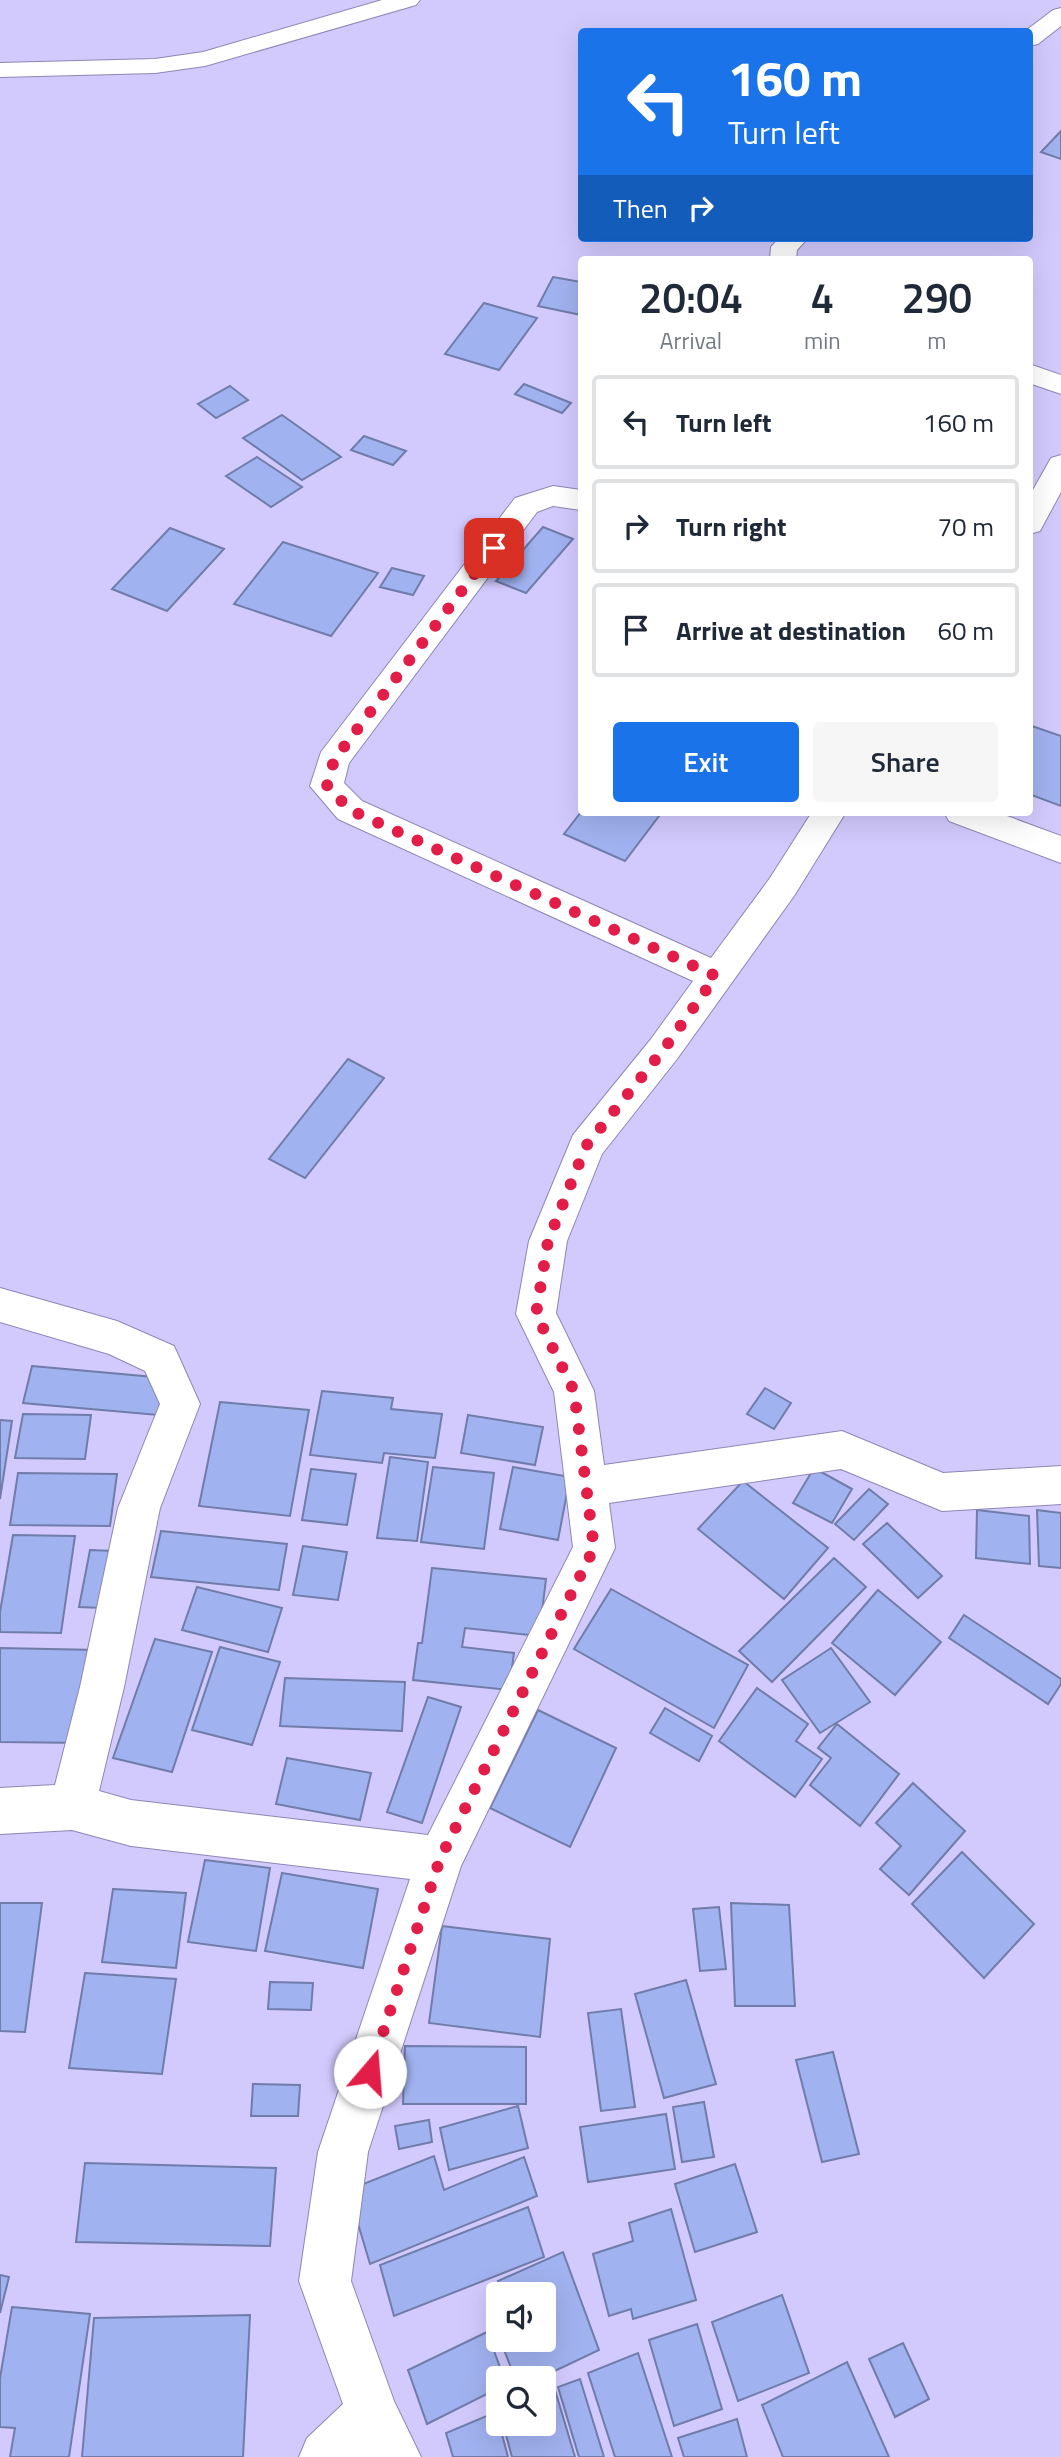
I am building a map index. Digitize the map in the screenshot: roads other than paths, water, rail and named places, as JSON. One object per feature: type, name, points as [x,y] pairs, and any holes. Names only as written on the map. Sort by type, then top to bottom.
[{"type":"street","points":[[0,70],[155,66],[205,59],[408,0]]},
{"type":"street","points":[[1033,36],[1061,15]]},
{"type":"street","points":[[1033,374],[1061,385]]},
{"type":"street","points":[[1033,517],[1061,465]]},
{"type":"street","points":[[578,499],[563,494],[541,497],[526,505],[334,760],[327,786],[350,810],[716,976]]},
{"type":"street","points":[[326,2457],[383,2435],[325,2281],[343,2152],[440,1859],[594,1548],[574,1391],[536,1314],[548,1241],[586,1146],[664,1049],[782,887],[826,816]]},
{"type":"street","points":[[972,816],[1061,850]]},
{"type":"street","points":[[0,1305],[117,1339],[160,1359],[180,1404],[139,1508],[102,1687],[72,1807]]},
{"type":"street","points":[[586,1488],[842,1450],[942,1492],[1061,1485]]},
{"type":"street","points":[[0,1811],[72,1807],[131,1823],[440,1859]]}]
